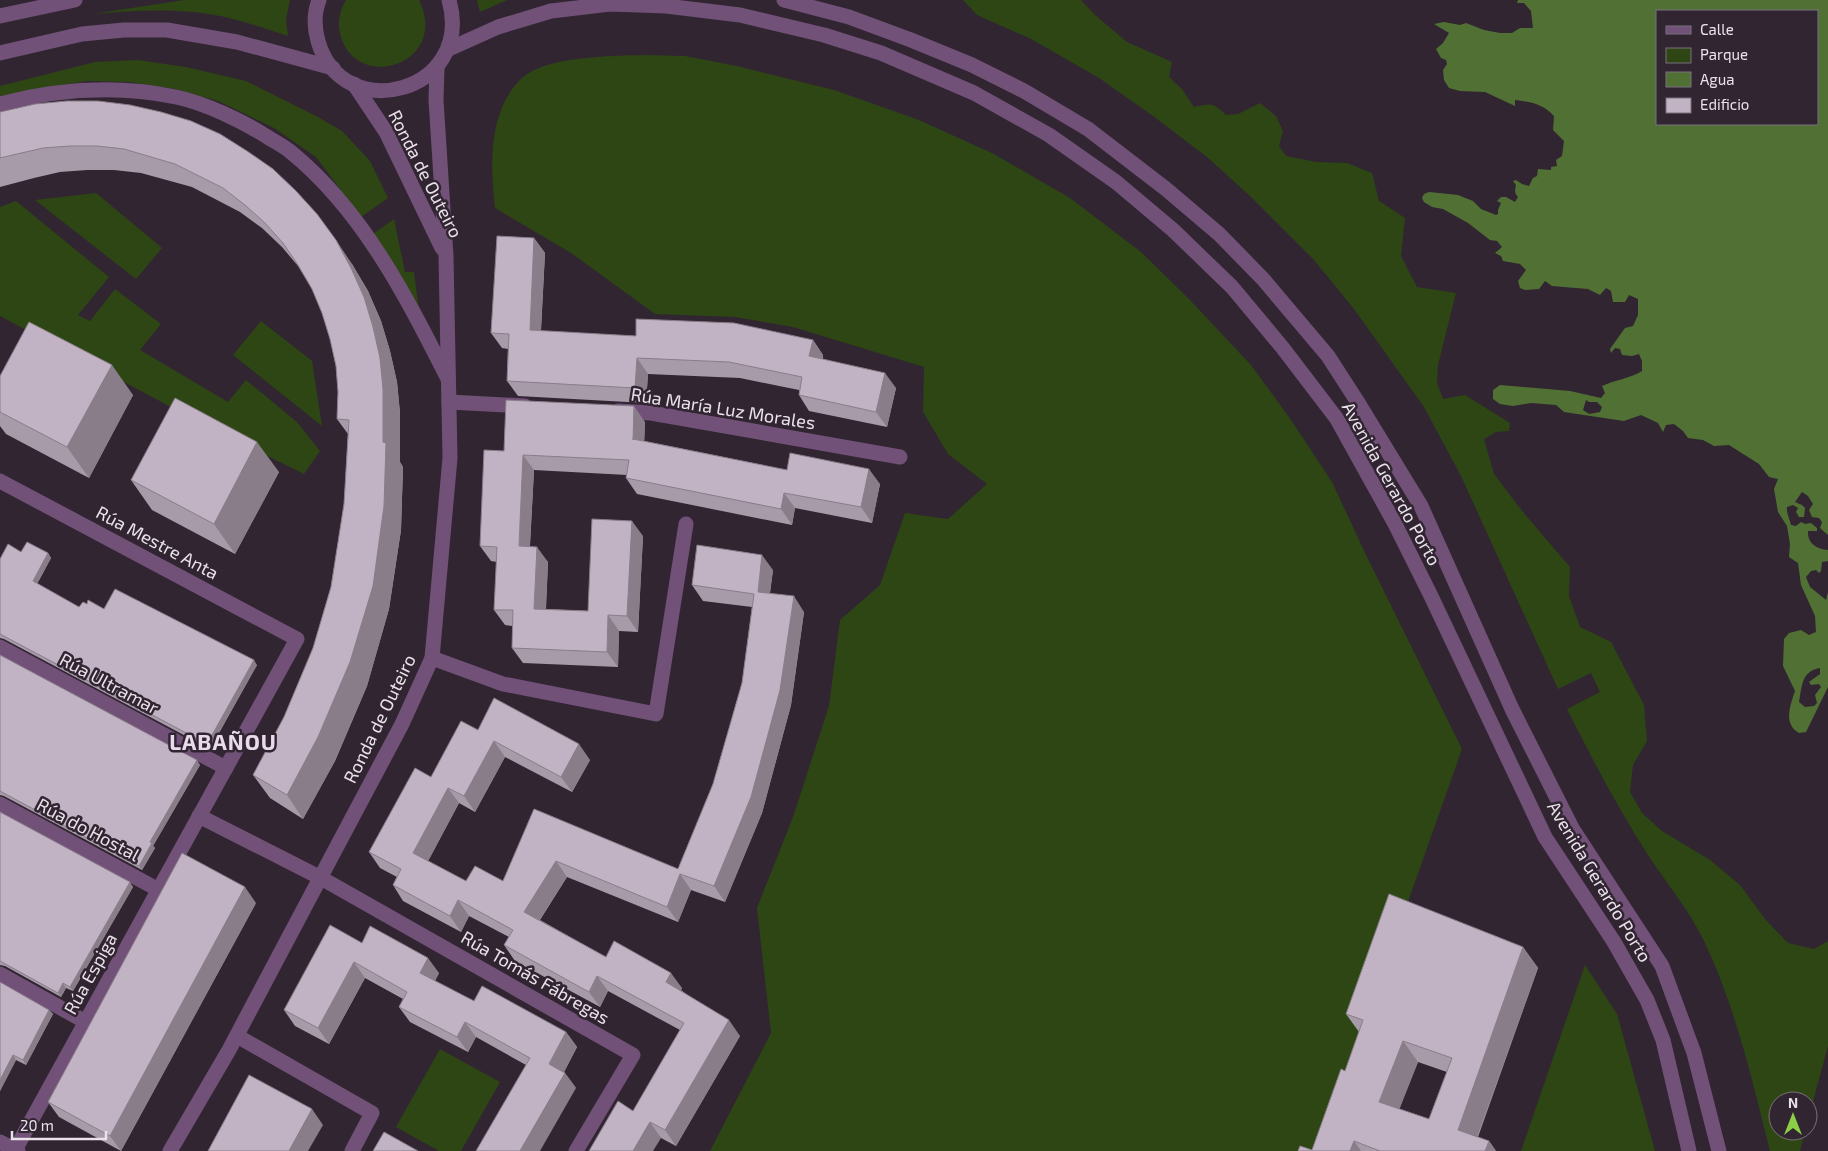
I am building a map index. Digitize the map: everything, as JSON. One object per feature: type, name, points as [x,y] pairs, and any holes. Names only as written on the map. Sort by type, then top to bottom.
[{"type":"street","points":[[0,16],[75,0]]},
{"type":"street","points":[[319,0],[316,8],[315,30],[321,51],[332,68],[342,78],[376,91],[398,90],[420,82],[437,67],[449,48],[453,31],[453,12],[449,0]]},
{"type":"street","name":"Avenida Gerardo Porto","points":[[784,0],[849,17],[972,65],[1024,91],[1088,129],[1166,189],[1219,234],[1263,279],[1328,356],[1421,506],[1512,708],[1572,828],[1662,966],[1694,1053],[1719,1151]]},
{"type":"street","name":"Avenida Gerardo Porto","points":[[449,48],[498,27],[551,11],[610,4],[666,6],[740,15],[824,35],[882,53],[974,93],[1049,135],[1101,172],[1173,230],[1232,287],[1282,347],[1337,419],[1394,522],[1431,596],[1545,837],[1614,942],[1647,1000],[1663,1040],[1689,1151]]},
{"type":"street","points":[[0,53],[82,34],[124,30],[168,30],[237,42],[332,68]]},
{"type":"street","name":"Ronda de Outeiro","points":[[170,1151],[236,1036],[321,878],[402,724],[432,658],[450,458],[446,256],[436,100],[437,67]]},
{"type":"street","name":"Ronda de Outeiro","points":[[354,84],[386,132],[446,256]]},
{"type":"street","points":[[0,104],[23,97],[82,90],[130,91],[177,97],[246,123],[291,152],[328,187],[361,228],[393,275],[449,382]]},
{"type":"street","points":[[449,402],[541,407]]},
{"type":"street","name":"Rúa María Luz Morales","points":[[601,410],[651,413],[900,457]]},
{"type":"street","name":"Rúa Mestre Anta","points":[[0,481],[297,639]]},
{"type":"street","points":[[432,658],[503,684],[656,714],[686,524]]},
{"type":"street","name":"Rúa Espiga","points":[[16,1150],[297,639]]},
{"type":"street","name":"Rúa Ultramar","points":[[0,646],[226,768]]},
{"type":"street","name":"Rúa do Hostal","points":[[0,804],[159,890]]},
{"type":"street","points":[[199,816],[321,878]]},
{"type":"street","name":"Rúa Tomás Fábregas","points":[[321,878],[633,1055],[576,1151]]},
{"type":"street","points":[[0,974],[86,1022]]},
{"type":"street","points":[[236,1036],[372,1113],[352,1151]]},
{"type":"street","points":[[0,1142],[16,1150]]},
{"type":"green space","points":[[184,0],[290,0],[286,19],[288,36],[216,15],[181,11],[163,10],[92,14]]},
{"type":"green space","points":[[346,0],[419,0],[425,22],[422,41],[412,55],[398,64],[381,67],[365,64],[351,54],[341,37],[339,18]]},
{"type":"green space","points":[[477,0],[507,0],[480,12]]},
{"type":"green space","points":[[963,0],[1081,0],[1095,15],[1127,42],[1172,62],[1169,77],[1182,89],[1194,107],[1212,105],[1226,115],[1238,114],[1260,103],[1276,116],[1283,131],[1279,146],[1286,156],[1316,162],[1347,163],[1372,173],[1379,201],[1405,218],[1401,256],[1417,287],[1456,293],[1438,365],[1437,383],[1443,399],[1465,395],[1510,423],[1509,431],[1496,432],[1484,439],[1494,474],[1523,512],[1570,567],[1569,596],[1580,627],[1611,642],[1644,705],[1647,741],[1633,765],[1630,792],[1642,813],[1662,831],[1710,860],[1740,885],[1765,919],[1788,943],[1814,949],[1828,941],[1828,1046],[1816,1091],[1768,1091],[1768,1141],[1802,1141],[1800,1151],[1770,1151],[1750,1071],[1734,1018],[1704,941],[1678,897],[1648,855],[1626,819],[1567,709],[1600,692],[1591,673],[1558,689],[1461,476],[1424,407],[1354,309],[1314,260],[1250,196],[1207,157],[1099,78],[1031,39],[977,15]]},
{"type":"green space","points":[[644,55],[685,56],[737,66],[834,90],[919,120],[994,154],[1070,198],[1141,252],[1189,299],[1251,365],[1289,417],[1332,482],[1462,749],[1320,1151],[710,1151],[771,1033],[757,908],[793,817],[829,706],[840,620],[880,585],[905,513],[948,519],[987,484],[948,454],[923,412],[924,367],[793,327],[735,317],[655,314],[571,253],[495,208],[492,156],[497,122],[511,91],[522,78],[547,65],[563,61]]},
{"type":"green space","points":[[138,60],[186,67],[246,81],[318,117],[342,131],[370,161],[388,198],[361,217],[316,157],[274,128],[218,101],[175,89],[129,82],[87,81],[0,96],[0,86],[95,62]]},
{"type":"green space","points":[[96,193],[162,248],[136,279],[35,200]]},
{"type":"green space","points":[[16,201],[109,277],[78,315],[90,321],[115,289],[161,324],[140,350],[228,402],[246,380],[297,422],[320,451],[304,474],[201,423],[0,316],[0,207]]},
{"type":"green space","points":[[394,219],[405,272],[414,272],[419,310],[373,234]]},
{"type":"green space","points":[[261,321],[312,361],[322,426],[233,355]]},
{"type":"green space","points":[[1585,965],[1617,1014],[1655,1151],[1521,1151]]},
{"type":"green space","points":[[440,1049],[500,1082],[461,1151],[439,1151],[396,1127]]},
{"type":"water","points":[[1518,0],[1828,0],[1828,535],[1820,528],[1822,522],[1819,518],[1812,517],[1809,510],[1813,504],[1808,496],[1802,492],[1795,502],[1805,508],[1804,517],[1799,517],[1796,512],[1798,508],[1793,505],[1787,507],[1791,525],[1796,526],[1801,522],[1805,524],[1811,523],[1817,528],[1817,531],[1808,531],[1809,539],[1816,547],[1828,550],[1828,561],[1822,562],[1821,571],[1819,573],[1816,570],[1811,571],[1806,577],[1810,587],[1826,600],[1828,592],[1828,687],[1806,732],[1799,733],[1794,729],[1789,720],[1795,691],[1783,666],[1784,639],[1789,633],[1801,630],[1809,635],[1816,632],[1815,616],[1801,585],[1798,563],[1789,557],[1790,544],[1787,526],[1778,512],[1774,489],[1778,479],[1769,477],[1759,464],[1729,445],[1714,446],[1703,440],[1688,438],[1674,424],[1666,425],[1663,432],[1658,423],[1641,415],[1624,421],[1564,412],[1556,405],[1531,403],[1513,406],[1500,404],[1493,399],[1493,390],[1500,385],[1570,391],[1601,398],[1605,393],[1602,386],[1642,371],[1642,361],[1639,354],[1632,356],[1622,355],[1620,349],[1615,348],[1611,353],[1610,349],[1625,328],[1633,326],[1638,315],[1638,299],[1629,295],[1625,302],[1613,302],[1611,291],[1606,288],[1600,295],[1588,289],[1552,286],[1545,281],[1539,289],[1525,290],[1520,288],[1518,281],[1526,270],[1520,264],[1503,261],[1501,256],[1495,253],[1502,247],[1497,241],[1490,240],[1468,223],[1443,209],[1432,207],[1424,202],[1422,198],[1424,194],[1429,192],[1458,195],[1473,201],[1481,209],[1496,215],[1501,203],[1497,201],[1501,197],[1506,197],[1515,202],[1518,197],[1515,193],[1516,185],[1513,181],[1516,180],[1529,186],[1533,178],[1537,176],[1538,169],[1551,170],[1551,167],[1557,166],[1556,160],[1562,156],[1564,141],[1553,130],[1554,116],[1545,108],[1531,103],[1515,100],[1515,106],[1485,92],[1460,91],[1449,88],[1444,80],[1443,70],[1447,64],[1446,60],[1441,58],[1436,49],[1443,43],[1449,33],[1434,24],[1444,22],[1460,25],[1466,23],[1484,30],[1500,33],[1512,33],[1520,28],[1533,28],[1531,11],[1524,3],[1517,3]],"holes":[[[1586,400],[1597,402],[1602,407],[1600,412],[1589,414],[1583,410]],[[1820,668],[1820,674],[1809,682],[1811,685],[1819,684],[1821,687],[1815,695],[1817,703],[1814,706],[1805,707],[1799,702],[1803,680],[1809,672]]]},
{"type":"building","points":[[98,101],[130,105],[161,112],[191,121],[220,134],[247,151],[273,169],[317,214],[336,240],[364,297],[380,358],[383,389],[383,442],[386,443],[384,506],[373,586],[350,662],[318,737],[287,795],[253,775],[284,717],[313,648],[331,587],[344,504],[349,420],[337,419],[338,392],[336,366],[322,313],[312,289],[298,265],[283,243],[265,223],[223,188],[175,164],[124,149],[97,146],[43,148],[0,158],[0,112],[35,104]]},
{"type":"building","points":[[497,236],[534,238],[530,330],[636,336],[636,319],[734,323],[813,340],[809,356],[885,373],[876,412],[799,395],[802,377],[729,362],[637,358],[635,388],[507,381],[509,334],[491,333]]},
{"type":"building","points":[[29,322],[112,365],[67,447],[0,412],[0,376]]},
{"type":"building","points":[[175,398],[257,442],[214,524],[131,480]]},
{"type":"building","points":[[506,400],[634,406],[633,439],[787,470],[790,453],[869,469],[861,507],[784,493],[781,509],[626,478],[629,460],[523,455],[519,546],[537,547],[534,609],[588,611],[592,519],[632,521],[627,616],[608,615],[607,652],[512,648],[513,610],[494,610],[497,547],[480,546],[484,450],[504,451]]},
{"type":"building","points":[[27,542],[48,553],[33,581],[79,607],[83,602],[87,604],[88,600],[104,609],[115,589],[254,660],[207,744],[0,634],[0,559],[8,544],[21,552]]},
{"type":"building","points":[[697,545],[762,555],[758,592],[794,596],[780,690],[751,797],[714,886],[680,874],[667,907],[556,861],[524,912],[606,957],[614,941],[671,973],[666,982],[729,1020],[665,1130],[650,1122],[633,1151],[589,1151],[618,1101],[633,1111],[684,1023],[597,976],[589,992],[504,945],[513,930],[458,900],[450,916],[393,885],[401,869],[369,852],[415,768],[431,777],[461,721],[478,730],[494,698],[579,744],[561,777],[494,741],[464,796],[448,788],[413,853],[466,881],[475,866],[503,881],[534,809],[678,869],[713,784],[742,683],[754,594],[692,585]]},
{"type":"building","points":[[0,655],[197,760],[150,842],[152,843],[139,866],[0,791]]},
{"type":"building","points":[[0,812],[130,882],[70,987],[63,983],[58,993],[0,961]]},
{"type":"building","points":[[182,853],[245,887],[110,1136],[48,1102]]},
{"type":"building","points":[[1389,894],[1523,947],[1458,1130],[1489,1141],[1485,1151],[1380,1151],[1354,1141],[1350,1151],[1298,1151],[1300,1146],[1312,1150],[1341,1069],[1345,1071],[1363,1020],[1346,1014]],"holes":[[[1403,1041],[1452,1058],[1429,1119],[1379,1102]]]},
{"type":"building","points":[[330,925],[362,943],[370,926],[428,958],[420,973],[474,1001],[482,986],[566,1032],[549,1064],[565,1073],[520,1151],[476,1151],[530,1058],[465,1022],[457,1037],[399,1007],[407,992],[354,962],[318,1028],[284,1010]]},
{"type":"building","points":[[0,982],[49,1010],[23,1060],[13,1055],[0,1080]]},
{"type":"building","points":[[249,1075],[312,1109],[289,1151],[208,1151]]},
{"type":"building","points":[[384,1132],[418,1151],[373,1151]]},
{"type":"district","name":"LABAÑOU","points":[[223,742]]}]
